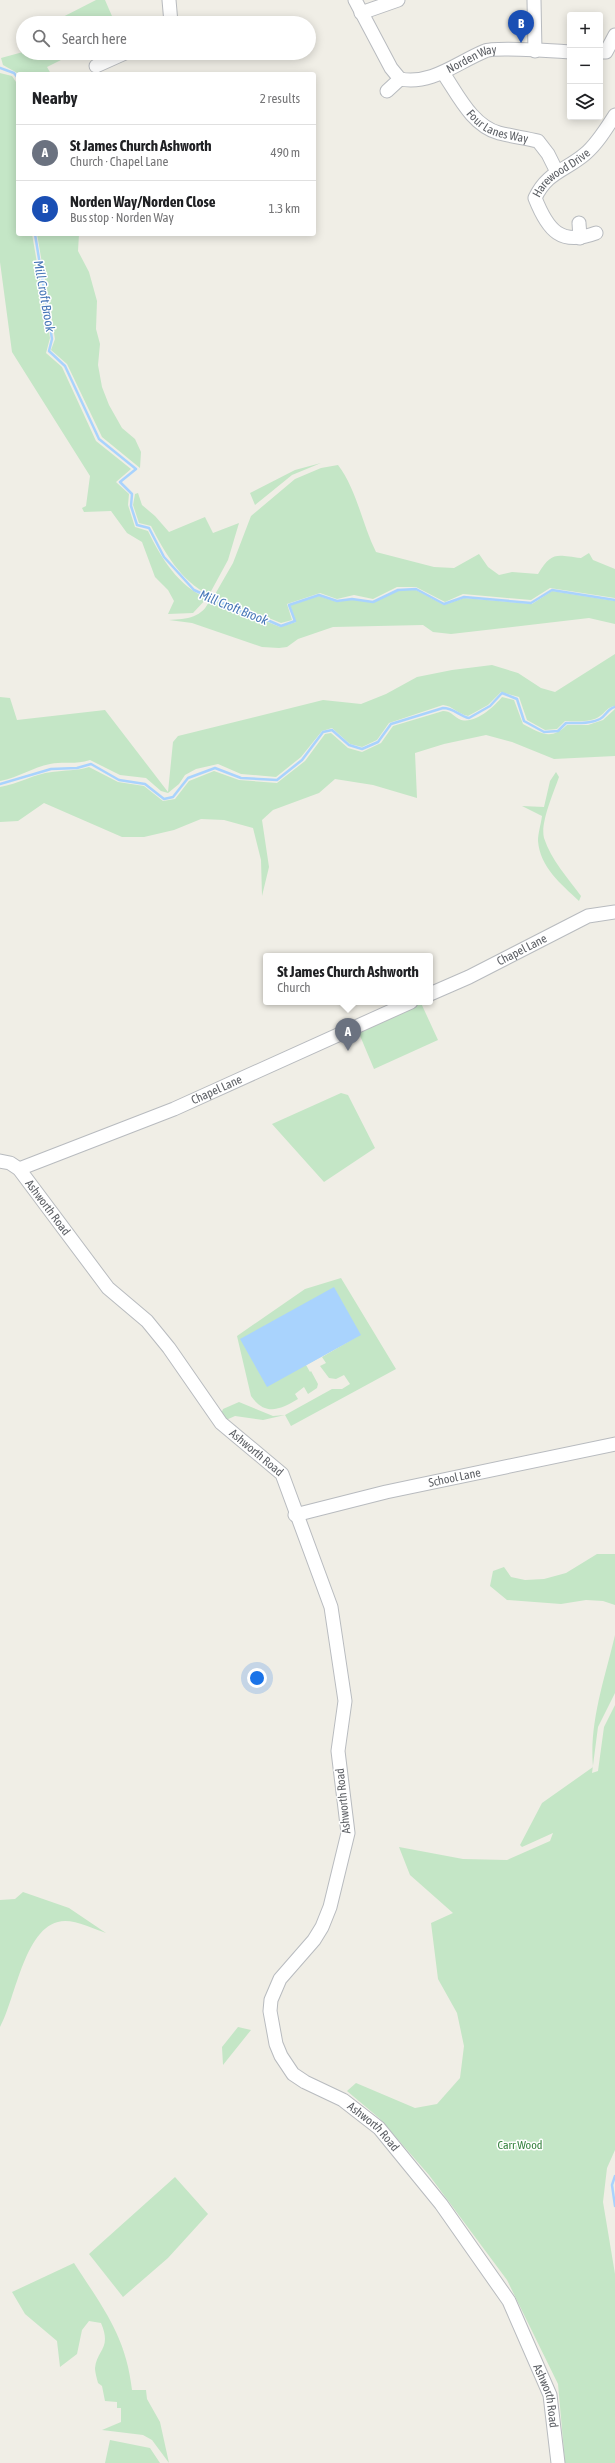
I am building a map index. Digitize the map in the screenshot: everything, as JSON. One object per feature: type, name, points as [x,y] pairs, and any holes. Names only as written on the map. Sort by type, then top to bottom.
[{"type":"street","points":[[169,0],[170,16]]},
{"type":"street","points":[[355,0],[391,68],[400,79],[387,91]]},
{"type":"street","points":[[361,13],[398,0]]},
{"type":"street","points":[[534,0],[535,51]]},
{"type":"street","points":[[603,52],[606,52],[614,42]]},
{"type":"street","name":"Norden Way","points":[[400,79],[413,82],[442,73],[486,51],[567,52]]},
{"type":"street","points":[[96,66],[109,60]]},
{"type":"street","name":"Four Lanes Way","points":[[442,73],[460,100],[479,121],[497,133],[538,141],[548,154],[557,172]]},
{"type":"street","name":"Harewood Drive","points":[[596,233],[580,238],[568,239],[555,232],[540,211],[535,198],[541,186],[557,172],[588,151],[615,115]]},
{"type":"street","points":[[579,223],[580,238]]},
{"type":"street","name":"Chapel Lane","points":[[433,993],[469,977],[588,916],[615,912]]},
{"type":"street","name":"Chapel Lane","points":[[19,1169],[101,1139],[196,1100],[404,1005]]},
{"type":"street","name":"Ashworth Road","points":[[0,1161],[10,1163],[19,1169],[108,1288],[147,1321],[165,1342],[220,1423],[282,1474],[290,1492],[295,1514],[331,1606],[345,1701],[338,1751],[348,1834],[330,1907],[322,1928],[314,1940],[280,1979],[271,2000],[270,2011],[276,2044],[281,2056],[293,2074],[305,2082],[342,2100],[379,2128],[441,2204],[509,2301],[550,2395],[558,2463]]},
{"type":"street","name":"School Lane","points":[[295,1514],[386,1492],[615,1444]]},
{"type":"green space","points":[[96,0],[105,0],[112,16],[65,16]]},
{"type":"green space","points":[[16,54],[16,60],[61,60],[47,67],[50,72],[16,72],[3,65],[1,58]]},
{"type":"green space","points":[[0,73],[12,76],[16,82],[16,236],[32,236],[50,338],[46,353],[62,367],[96,441],[131,469],[116,482],[129,494],[128,505],[135,527],[148,531],[165,561],[179,579],[188,587],[207,598],[193,613],[168,614],[174,601],[168,590],[155,577],[142,542],[127,533],[111,511],[84,512],[82,508],[86,506],[90,476],[12,352],[0,262]]},
{"type":"green space","points":[[37,236],[79,236],[78,251],[89,272],[97,301],[96,329],[100,344],[98,365],[102,387],[109,405],[122,428],[135,439],[141,452],[140,468],[102,437],[67,364],[51,350],[55,339]]},
{"type":"green space","points":[[321,463],[292,475],[255,505],[250,493],[295,470]]},
{"type":"green space","points":[[338,465],[345,475],[355,496],[376,552],[434,567],[454,568],[479,554],[488,567],[499,575],[512,572],[538,574],[547,561],[555,556],[581,558],[589,553],[593,560],[615,569],[615,598],[550,588],[531,600],[463,594],[445,602],[416,587],[397,587],[373,599],[354,595],[337,599],[320,593],[287,604],[292,620],[281,623],[259,614],[250,613],[214,596],[233,563],[251,516],[295,479],[321,468]]},
{"type":"green space","points":[[138,493],[142,505],[155,516],[169,532],[205,517],[213,533],[239,523],[228,560],[209,595],[190,582],[182,574],[168,556],[151,526],[139,523],[133,505],[135,494]]},
{"type":"green space","points":[[398,590],[416,590],[444,605],[464,598],[532,604],[552,591],[615,601],[615,624],[589,618],[451,634],[433,632],[423,625],[333,627],[298,639],[287,647],[279,648],[262,647],[192,623],[169,620],[188,618],[199,614],[210,599],[280,627],[296,622],[290,605],[319,596],[337,602],[352,599],[373,602]]},
{"type":"green space","points":[[615,654],[615,706],[592,720],[565,721],[557,729],[545,730],[527,720],[519,697],[501,692],[488,705],[468,716],[443,705],[389,723],[377,740],[362,747],[350,744],[332,728],[322,731],[301,757],[276,777],[241,774],[218,764],[196,769],[185,775],[179,784],[168,793],[161,791],[146,778],[120,775],[90,760],[50,764],[13,778],[0,781],[0,697],[10,698],[17,720],[105,710],[168,792],[173,742],[178,736],[323,700],[361,704],[386,694],[417,677],[452,670],[492,665],[518,673],[541,688],[555,692]]},
{"type":"green space","points":[[502,697],[514,700],[523,724],[545,734],[556,733],[567,725],[588,725],[603,720],[615,709],[615,756],[554,759],[512,742],[486,735],[444,744],[415,753],[417,798],[373,785],[335,779],[319,793],[273,810],[262,820],[269,867],[262,896],[261,860],[253,828],[224,820],[201,819],[174,830],[144,837],[122,837],[44,803],[18,821],[0,822],[0,787],[45,773],[89,767],[118,782],[144,786],[163,801],[175,799],[189,781],[214,771],[239,780],[277,783],[305,761],[325,734],[331,733],[348,748],[362,752],[381,743],[393,726],[443,711],[450,712],[459,719],[470,720],[477,718],[489,710]]},
{"type":"green space","points":[[556,772],[559,777],[544,824],[544,838],[555,861],[581,896],[579,901],[552,874],[543,859],[538,841],[542,816],[522,806],[544,807],[550,781]]},
{"type":"green space","points":[[416,1005],[422,1005],[438,1040],[374,1069],[358,1031]]},
{"type":"green space","points":[[341,1093],[348,1095],[375,1148],[324,1182],[272,1124]]},
{"type":"green space","points":[[341,1278],[396,1369],[291,1426],[285,1415],[332,1389],[342,1389],[350,1384],[344,1375],[336,1379],[329,1378],[320,1366],[326,1363],[322,1357],[360,1335],[306,1365],[318,1384],[317,1388],[308,1394],[304,1387],[295,1394],[298,1399],[285,1406],[273,1409],[267,1409],[256,1402],[251,1396],[237,1336],[305,1289]]},
{"type":"green space","points":[[239,1402],[273,1416],[285,1415],[263,1420],[235,1416],[226,1420],[221,1414],[223,1409]]},
{"type":"green space","points":[[597,1554],[615,1554],[615,1605],[603,1601],[586,1600],[561,1604],[507,1600],[490,1586],[493,1571],[504,1567],[511,1577],[525,1580],[544,1579],[566,1573]]},
{"type":"green space","points":[[615,1635],[615,1693],[598,1727],[593,1766],[593,1733],[599,1700]]},
{"type":"green space","name":"Carr Wood","points":[[615,1705],[615,2150],[607,2168],[603,2202],[615,2274],[615,2463],[565,2463],[558,2384],[507,2280],[429,2175],[379,2118],[347,2091],[356,2083],[415,2108],[437,2104],[460,2078],[464,2046],[457,2013],[438,1979],[431,1923],[453,1913],[410,1875],[399,1847],[463,1859],[507,1860],[550,1841],[553,1833],[522,1847],[520,1845],[542,1803],[593,1767],[592,1773],[598,1771],[604,1727]]},
{"type":"green space","points":[[23,1892],[69,1908],[106,1933],[70,1921],[51,1924],[40,1934],[31,1947],[0,2027],[0,1900],[15,1899]]},
{"type":"green space","points":[[238,2027],[251,2030],[223,2065],[222,2047]]},
{"type":"green space","points":[[175,2177],[208,2214],[168,2258],[123,2297],[89,2254]]},
{"type":"green space","points":[[74,2263],[104,2309],[119,2338],[129,2371],[132,2390],[146,2390],[147,2399],[160,2422],[169,2463],[152,2440],[143,2435],[102,2430],[121,2422],[121,2408],[117,2408],[117,2402],[105,2401],[102,2386],[98,2383],[96,2376],[96,2362],[103,2348],[105,2338],[101,2323],[89,2321],[82,2330],[77,2354],[60,2367],[57,2341],[25,2314],[12,2292]]},
{"type":"green space","points":[[110,2440],[150,2448],[160,2463],[105,2463]]},
{"type":"water","points":[[334,1287],[361,1335],[267,1387],[240,1339]]},
{"type":"waterway","points":[[0,68],[14,73],[16,76]]},
{"type":"waterway","name":"Mill Croft Brook","points":[[35,236],[52,339],[49,351],[65,366],[99,439],[136,469],[120,482],[132,494],[131,506],[137,525],[149,528],[164,557],[194,590],[249,615],[258,616],[281,626],[295,621],[289,605],[319,595],[337,601],[352,599],[373,602],[398,590],[416,589],[444,604],[464,597],[531,603],[552,590],[615,600]]},
{"type":"waterway","points":[[0,784],[51,769],[77,768],[91,764],[119,780],[145,784],[164,799],[173,797],[188,778],[215,768],[241,778],[277,780],[302,760],[323,732],[332,730],[349,745],[362,749],[378,742],[391,724],[443,708],[450,709],[469,718],[490,706],[502,693],[517,699],[524,721],[544,732],[558,731],[566,723],[596,721],[615,707]]},
{"type":"waterway","points":[[615,2176],[612,2185],[615,2206]]},
{"type":"place","name":"Norden Way/Norden Close","points":[[521,43]]},
{"type":"place","name":"St James Church Ashworth","points":[[348,1051]]}]
